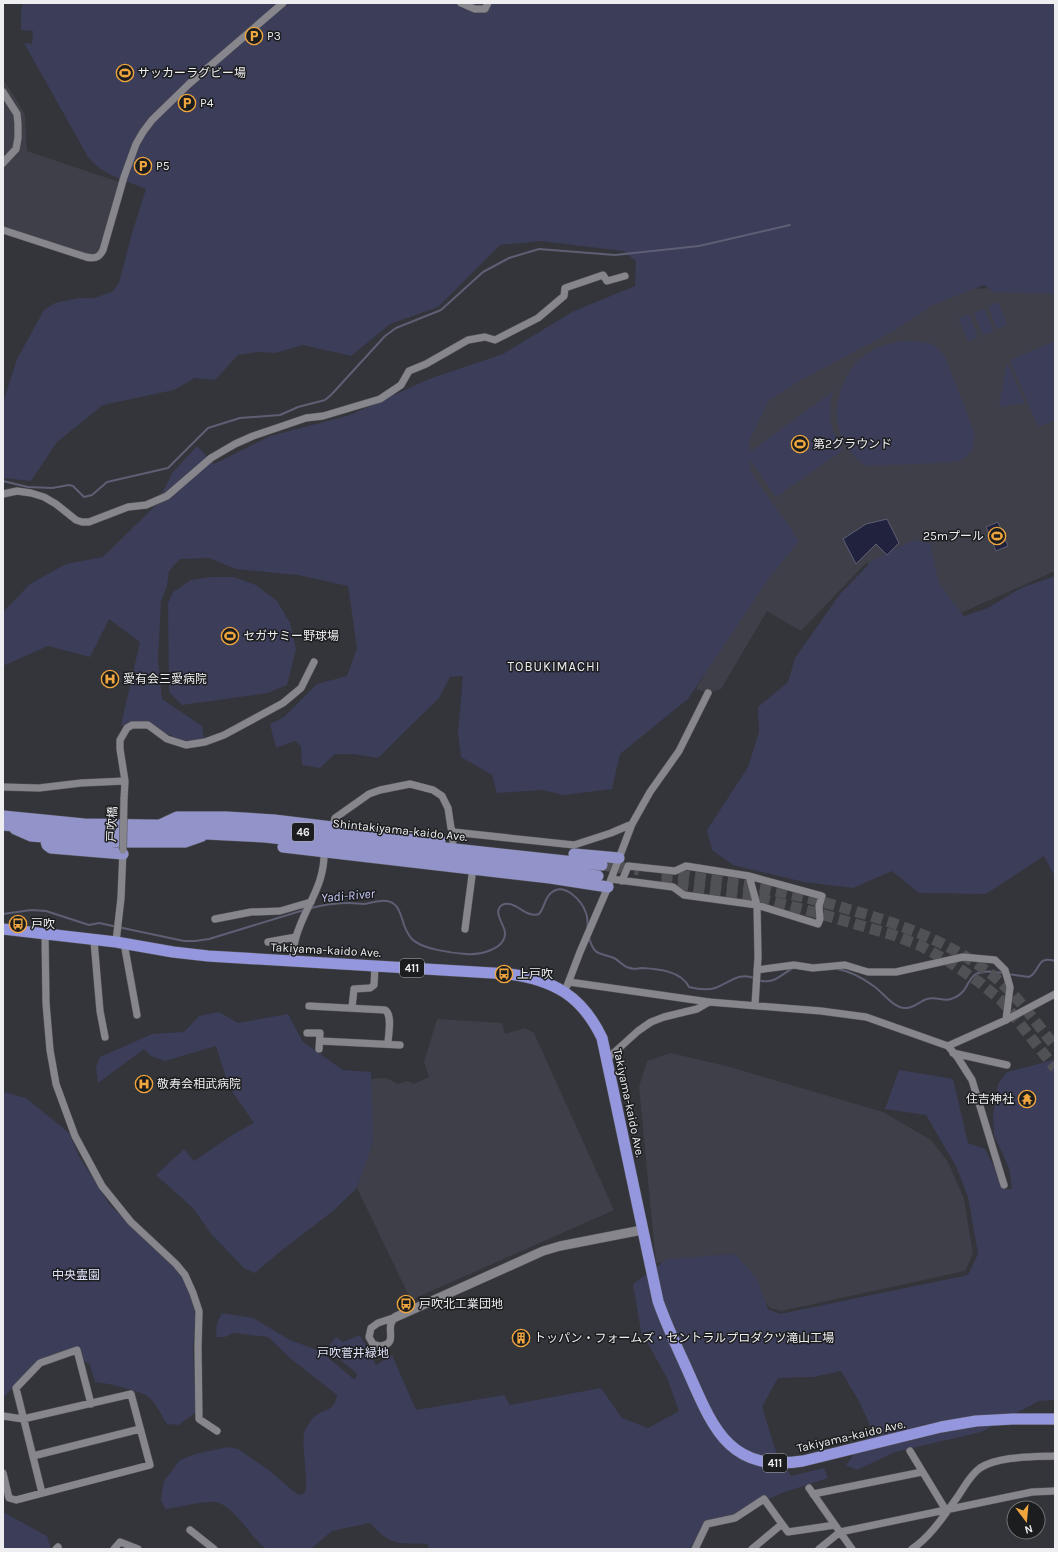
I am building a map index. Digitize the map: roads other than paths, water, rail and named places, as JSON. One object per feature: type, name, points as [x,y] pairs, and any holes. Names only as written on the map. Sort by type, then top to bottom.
[{"type":"highway","name":"Takiyama-kaido Ave.","points":[[3,929],[94,940],[119,940],[173,952],[208,956],[514,975],[567,987],[594,1023],[604,1043],[642,1230],[662,1313],[706,1411],[724,1439],[734,1449],[747,1456],[772,1463],[795,1462],[941,1427],[976,1421],[1055,1419]]},
{"type":"main road","name":"Shintakiyama-kaido Ave.","points":[[3,816],[84,824],[213,826],[290,831],[602,865]]},
{"type":"main road","name":"46","points":[[160,826],[172,818],[183,816],[274,820],[333,827],[453,836],[547,852],[619,858]]},
{"type":"main road","name":"46","points":[[7,825],[27,835],[46,838],[107,842],[189,842],[207,834]]},
{"type":"main road","name":"Shintakiyama-kaido Ave.","points":[[7,825],[84,833],[207,834],[265,837],[515,865],[598,876]]},
{"type":"main road","name":"46","points":[[265,837],[285,847],[550,878],[609,883]]},
{"type":"main road","name":"46","points":[[46,838],[47,845],[51,848],[123,852]]},
{"type":"street","points":[[3,230],[86,257],[94,258],[100,255],[103,250],[124,177],[136,144],[143,132],[152,120],[189,84],[283,3]]},
{"type":"street","points":[[461,3],[480,9],[485,8],[488,3]]},
{"type":"street","points":[[3,92],[17,114],[18,124],[16,149],[3,164]]},
{"type":"street","points":[[3,494],[17,492],[31,493],[56,504],[76,520],[82,522],[88,522],[118,510],[158,502],[180,487],[211,458],[235,444],[252,436],[306,418],[323,416],[380,399],[401,385],[409,371],[426,364],[468,340],[485,337],[495,340],[538,318],[564,296],[565,288],[603,275],[608,281],[625,276]]},
{"type":"street","name":"戸吹橋","points":[[137,1015],[119,940],[118,924],[123,852],[125,781],[120,740],[127,728],[132,725],[148,725],[167,739],[186,745],[205,742],[224,735],[283,703],[301,688],[314,662]]},
{"type":"street","points":[[708,693],[679,751],[650,792],[632,824],[567,987],[709,1002],[821,1011],[866,1017],[948,1046],[972,1080],[1004,1185]]},
{"type":"street","points":[[3,787],[39,788],[81,783],[125,781]]},
{"type":"street","points":[[333,827],[335,818],[369,794],[380,790],[410,784],[433,790],[442,796],[448,808],[453,836],[574,845],[611,833],[632,824]]},
{"type":"street","points":[[292,961],[296,937],[321,878],[324,866],[324,852]]},
{"type":"street","points":[[609,883],[622,881],[673,887],[684,895],[757,906],[818,924],[820,919],[819,906],[822,896],[749,876],[686,866],[675,871],[628,866],[622,881]]},
{"type":"street","points":[[465,929],[473,868]]},
{"type":"street","points":[[749,876],[757,906],[758,970],[755,1005]]},
{"type":"street","points":[[215,919],[251,912],[280,911],[311,903]]},
{"type":"street","points":[[45,934],[46,1003],[50,1050],[56,1084],[83,1154],[110,1197],[131,1222],[176,1264],[185,1275],[199,1311],[199,1419],[217,1431]]},
{"type":"street","points":[[268,942],[296,937]]},
{"type":"street","points":[[94,940],[100,1011],[105,1037]]},
{"type":"street","points":[[758,970],[794,965],[813,968],[845,965],[863,972],[896,972],[963,957],[995,960],[1002,966],[1011,990],[1006,1020]]},
{"type":"street","points":[[352,1007],[354,989],[370,988],[374,985],[375,966]]},
{"type":"street","points":[[948,1046],[1006,1020],[1055,994]]},
{"type":"street","points":[[607,1059],[638,1031],[651,1022],[696,1009],[709,1002]]},
{"type":"street","points":[[308,1006],[352,1007],[387,1011],[389,1016],[388,1044]]},
{"type":"street","points":[[307,1033],[320,1034],[319,1049]]},
{"type":"street","points":[[320,1041],[400,1045]]},
{"type":"street","points":[[953,1053],[1007,1065]]},
{"type":"street","points":[[396,1317],[390,1325],[391,1338],[389,1342],[380,1346],[373,1344],[369,1337],[371,1328],[378,1323],[396,1317],[543,1251],[560,1246],[642,1230]]},
{"type":"street","points":[[42,1493],[16,1388],[40,1363],[77,1350],[91,1404]]},
{"type":"street","points":[[3,1416],[24,1419],[131,1394],[150,1465],[16,1500],[10,1498],[3,1473]]},
{"type":"street","points":[[33,1456],[140,1429]]},
{"type":"street","points":[[910,1451],[947,1510]]},
{"type":"street","points":[[912,1549],[922,1542],[970,1478],[981,1468],[992,1462],[1055,1456]]},
{"type":"street","points":[[852,1549],[811,1491],[922,1472]]},
{"type":"street","points":[[819,1549],[840,1532],[1032,1492],[1055,1492]]},
{"type":"street","points":[[695,1549],[707,1524],[735,1518],[764,1499],[788,1532],[835,1525]]},
{"type":"street","points":[[752,1549],[782,1524]]},
{"type":"street","points":[[190,1530],[214,1549]]},
{"type":"street","points":[[114,1549],[120,1542],[138,1549]]},
{"type":"waterway","points":[[3,481],[28,487],[52,488],[69,485],[73,486],[84,497],[92,495],[107,482],[168,468],[208,428],[240,418],[280,415],[298,407],[325,400],[385,336],[396,328],[441,310],[483,272],[509,258],[539,249],[615,255],[699,246],[790,225]]},
{"type":"waterway","name":"Yadi-River","points":[[311,908],[334,904],[364,904],[379,901],[391,902],[398,908],[407,932],[416,942],[437,950],[453,953],[478,954],[496,947],[501,944],[504,939],[505,933],[498,911],[502,905],[509,904],[527,913],[533,915],[539,914],[549,895],[556,890],[561,889],[572,894],[581,903],[587,917],[587,929]]},
{"type":"waterway","name":"Yadi-River","points":[[3,914],[31,910],[46,911],[89,925],[99,923],[184,941],[195,941],[209,939],[304,910]]},
{"type":"waterway","name":"Yadi-River","points":[[589,938],[593,948],[598,953],[614,958],[625,966],[633,969],[649,968],[675,974],[681,977],[689,987],[692,988],[712,989],[738,977],[743,976],[754,978]]},
{"type":"waterway","name":"Yadi-River","points":[[1008,974],[1029,977],[1033,974],[1039,964],[1045,960],[1055,961]]},
{"type":"waterway","name":"Yadi-River","points":[[758,980],[773,980],[793,968]]},
{"type":"waterway","name":"Yadi-River","points":[[837,969],[852,973],[862,978],[897,1006],[905,1008],[911,1007],[930,998],[945,1000],[951,999],[959,995],[974,975],[980,972],[989,971],[1003,973]]},
{"type":"tunnel","points":[[602,865],[639,870]]},
{"type":"tunnel","points":[[662,873],[734,883],[804,897],[869,915],[940,942],[972,961],[1007,988],[1055,1046]]},
{"type":"tunnel","points":[[661,883],[745,895],[814,912],[893,935],[921,946],[948,961],[979,982],[1002,1001],[1055,1068]]},
{"type":"place","name":"P3","points":[[254,36]]},
{"type":"place","name":"サッカーラグビー場","points":[[125,73]]},
{"type":"place","name":"P4","points":[[187,103]]},
{"type":"place","name":"P5","points":[[143,166]]},
{"type":"place","name":"第2グラウンド","points":[[800,444]]},
{"type":"place","name":"25mプール","points":[[997,536]]},
{"type":"place","name":"セガサミー野球場","points":[[230,636]]},
{"type":"place","name":"愛有会三愛病院","points":[[110,679]]},
{"type":"place","name":"戸吹","points":[[18,924]]},
{"type":"place","name":"上戸吹","points":[[504,974]]},
{"type":"place","name":"敬寿会相武病院","points":[[144,1084]]},
{"type":"place","name":"住吉神社","points":[[1027,1099]]},
{"type":"place","name":"戸吹北工業団地","points":[[406,1304]]},
{"type":"place","name":"トッパン・フォームズ・セントラルプロダクツ滝山工場","points":[[521,1338]]},
{"type":"district","name":"TOBUKIMACHI","points":[[554,666]]},
{"type":"park label","name":"中央霊園","points":[[76,1275]]},
{"type":"park label","name":"戸吹菅井緑地","points":[[353,1353]]}]
